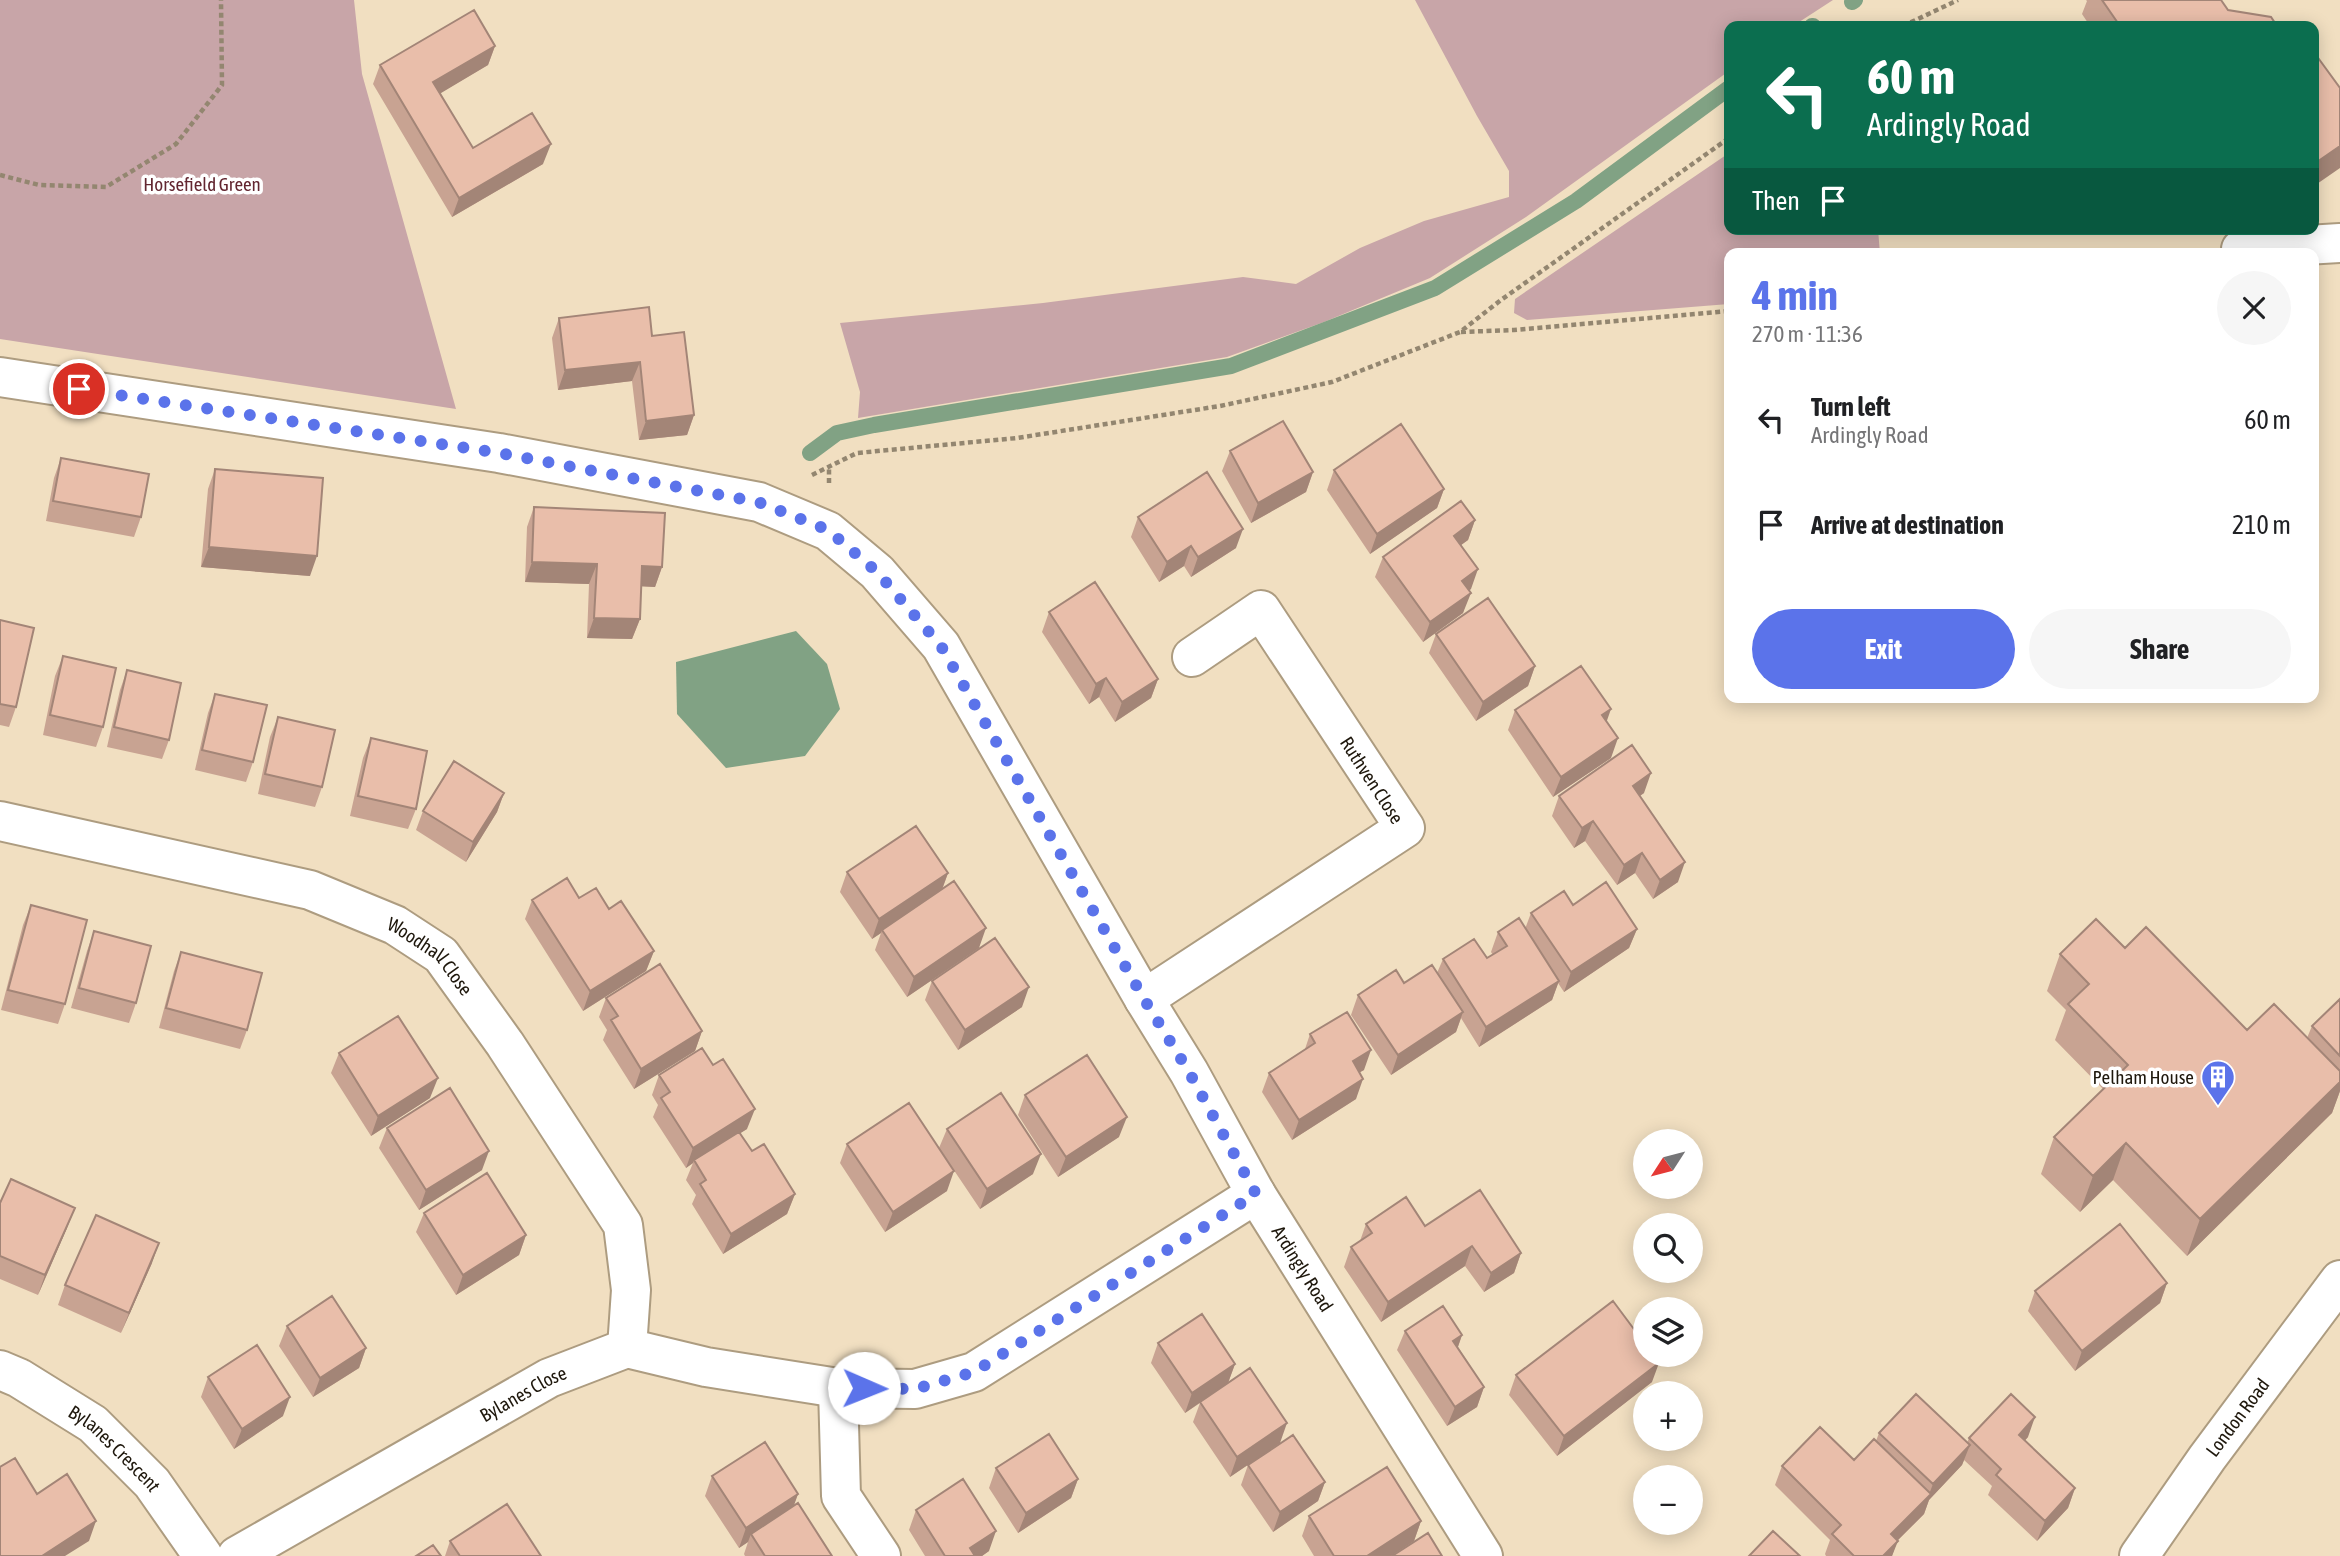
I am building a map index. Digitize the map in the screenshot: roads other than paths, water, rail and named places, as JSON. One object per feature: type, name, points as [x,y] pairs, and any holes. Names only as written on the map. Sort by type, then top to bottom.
[{"type":"street","points":[[2258,248],[2340,243]]},
{"type":"street","name":"Ardingly Road","points":[[0,377],[499,453],[758,502],[828,530],[877,572],[941,646],[1144,999],[1189,1072],[1256,1194],[1483,1556]]},
{"type":"street","name":"Ruthven Close","points":[[1144,999],[1405,828],[1261,610],[1192,657]]},
{"type":"street","name":"Woodhall Close","points":[[0,821],[310,890],[395,925],[441,955],[505,1044],[623,1225],[631,1290],[627,1348]]},
{"type":"street","points":[[627,1348],[706,1367],[838,1388],[915,1389],[974,1372],[1256,1194]]},
{"type":"street","name":"London Road","points":[[2139,1556],[2207,1458],[2340,1280]]},
{"type":"street","name":"Bylanes Close","points":[[237,1556],[549,1378],[627,1348]]},
{"type":"street","name":"Bylanes Crescent","points":[[0,1370],[19,1378],[93,1423],[152,1483],[203,1556]]},
{"type":"street","points":[[838,1388],[841,1496],[881,1556]]},
{"type":"waterway","points":[[810,453],[837,433],[874,425],[1231,366],[1435,288],[1576,201],[1724,92]]},
{"type":"place","name":"Pelham House","points":[[2218,1107]]},
{"type":"park label","name":"Horsefield Green","points":[[202,184]]}]
